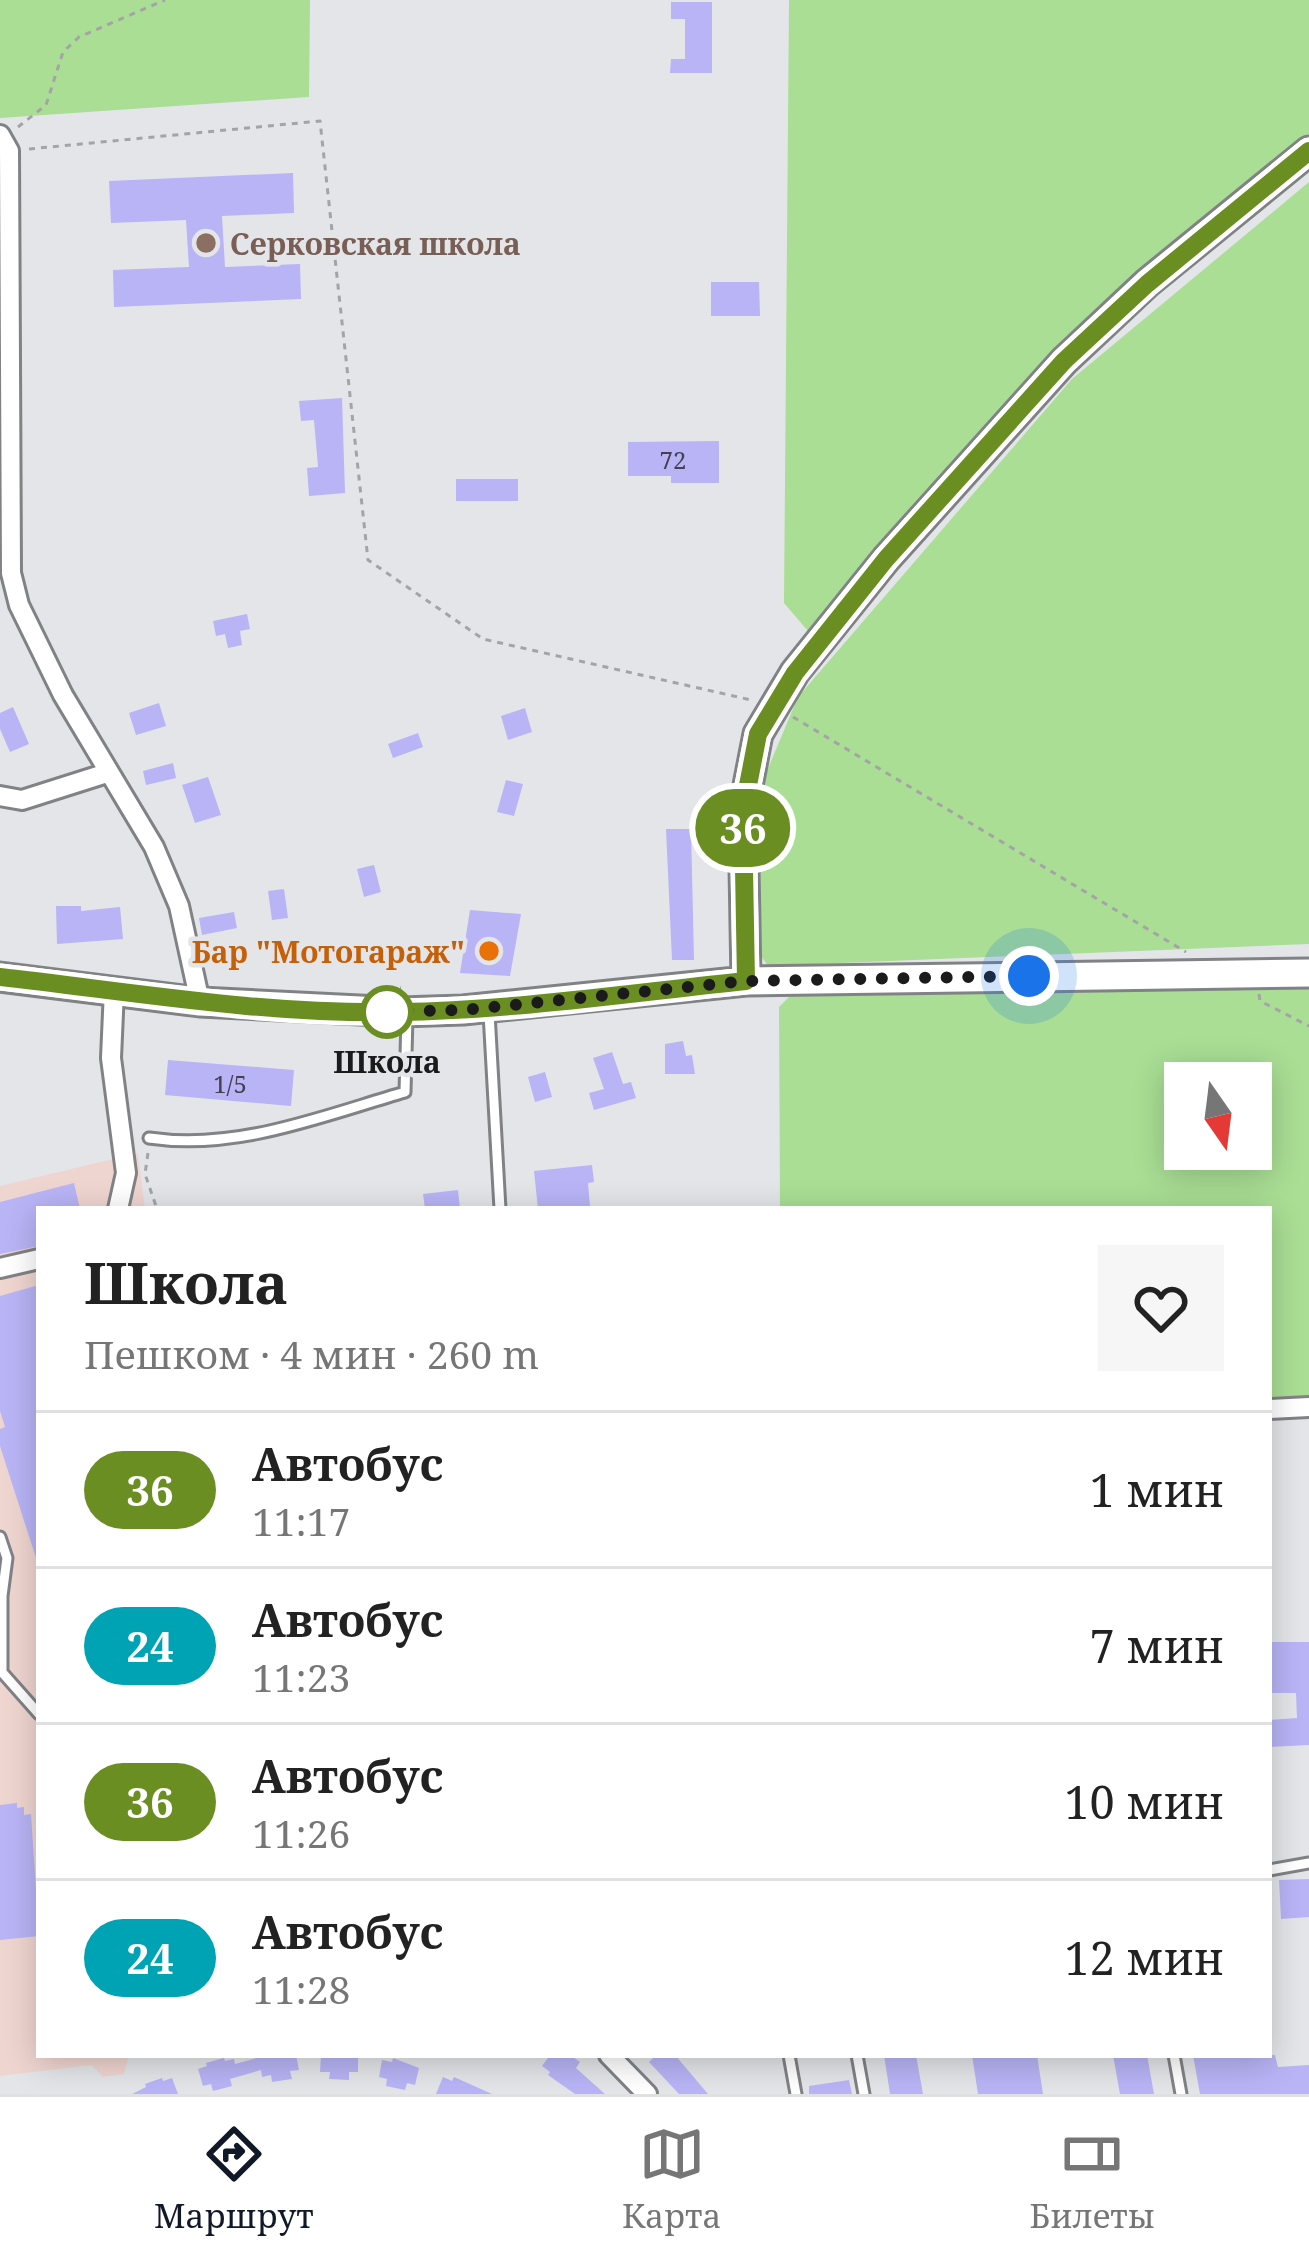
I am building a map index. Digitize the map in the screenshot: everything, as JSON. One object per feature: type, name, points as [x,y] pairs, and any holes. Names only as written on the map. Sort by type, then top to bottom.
[{"type":"main road","points":[[746,981],[743,811],[758,734],[806,658],[886,559],[1064,361],[1147,284],[1309,151]]},
{"type":"main road","points":[[0,977],[200,1002],[338,1012],[404,1000],[489,1007],[746,981],[1309,973]]},
{"type":"street","points":[[5,143],[10,573],[19,605],[107,773],[154,847],[179,906],[200,1002]]},
{"type":"street","points":[[0,796],[22,800],[107,773]]},
{"type":"street","points":[[114,990],[111,1058],[126,1173],[119,1206]]},
{"type":"street","points":[[0,1268],[36,1260]]},
{"type":"street","points":[[1272,1409],[1309,1407]]},
{"type":"street","points":[[612,2058],[647,2094]]},
{"type":"lane","points":[[149,1138],[223,1141],[405,1092],[404,1000]]},
{"type":"lane","points":[[489,1007],[500,1206]]},
{"type":"lane","points":[[0,1537],[7,1558],[1,1670],[36,1711]]},
{"type":"lane","points":[[1272,1869],[1309,1863]]},
{"type":"lane","points":[[790,2058],[796,2094]]},
{"type":"lane","points":[[858,2058],[864,2094]]},
{"type":"lane","points":[[1175,2058],[1181,2094]]},
{"type":"path","points":[[5,143],[46,105],[63,52],[80,37],[165,0]]},
{"type":"path","points":[[5,143],[320,121],[368,560],[483,639],[775,706],[1128,921],[1198,958]]},
{"type":"path","points":[[1258,975],[1260,1001],[1309,1026]]},
{"type":"path","points":[[388,988],[404,1000]]},
{"type":"path","points":[[149,1138],[146,1174],[156,1206]]},
{"type":"shaded area","points":[[138,1153],[145,1206],[36,1206],[36,2058],[128,2058],[124,2074],[103,2077],[92,2065],[0,2076],[0,1186]]},
{"type":"green space","points":[[0,0],[310,0],[309,97],[0,118]]},
{"type":"green space","points":[[789,0],[1309,0],[1309,134],[1127,281],[808,631],[784,603]]},
{"type":"green space","points":[[1309,182],[1309,944],[768,966],[756,949],[764,778],[798,697],[1072,379]]},
{"type":"green space","points":[[1309,981],[1309,1396],[1272,1397],[1272,1206],[780,1206],[779,1007],[804,982]]},
{"type":"building","points":[[671,2],[712,2],[712,73],[670,73],[671,59],[685,59],[685,19],[671,19]]},
{"type":"building","name":"Серковская школа","points":[[293,173],[294,213],[222,216],[225,267],[300,264],[301,299],[114,307],[113,270],[189,267],[186,220],[111,223],[109,181]]},
{"type":"building","points":[[711,282],[759,282],[760,316],[711,316]]},
{"type":"building","points":[[342,398],[345,493],[309,496],[307,468],[318,467],[314,420],[301,421],[299,401]]},
{"type":"building","points":[[719,441],[719,483],[671,483],[671,476],[628,476],[628,442]]},
{"type":"building","points":[[456,479],[518,479],[518,501],[456,501]]},
{"type":"building","points":[[247,614],[250,629],[240,631],[242,645],[228,648],[225,634],[216,636],[213,621]]},
{"type":"building","points":[[159,703],[166,726],[136,735],[129,713]]},
{"type":"building","points":[[13,707],[29,744],[10,752],[0,729],[0,713]]},
{"type":"building","points":[[525,708],[532,732],[508,740],[501,716]]},
{"type":"building","points":[[418,733],[423,747],[393,758],[388,744]]},
{"type":"building","points":[[173,763],[176,778],[146,785],[143,771]]},
{"type":"building","points":[[208,777],[221,815],[195,823],[182,785]]},
{"type":"building","points":[[506,780],[523,784],[514,816],[497,812]]},
{"type":"building","points":[[666,829],[691,829],[694,960],[672,960]]},
{"type":"building","points":[[374,865],[381,892],[364,897],[357,869]]},
{"type":"building","points":[[284,889],[288,918],[272,920],[268,891]]},
{"type":"building","points":[[56,906],[81,906],[81,911],[120,907],[123,939],[57,944]]},
{"type":"building","name":"Бар \"Мотогараж\"","points":[[470,910],[521,914],[510,976],[460,973]]},
{"type":"building","points":[[234,912],[237,928],[202,935],[199,918]]},
{"type":"building","points":[[683,1041],[686,1056],[692,1055],[695,1074],[665,1074],[665,1044]]},
{"type":"building","points":[[612,1052],[623,1084],[631,1082],[636,1098],[594,1110],[589,1093],[604,1089],[593,1058]]},
{"type":"building","points":[[168,1060],[294,1070],[291,1106],[165,1095]]},
{"type":"building","points":[[545,1072],[552,1097],[535,1102],[528,1077]]},
{"type":"building","points":[[592,1165],[590,1206],[538,1206],[534,1171]]},
{"type":"building","points":[[74,1183],[79,1206],[36,1206],[36,1247],[0,1254],[0,1202]]},
{"type":"building","points":[[458,1190],[460,1206],[425,1206],[423,1194]]},
{"type":"building","points":[[36,1286],[36,1558],[0,1446],[0,1429],[5,1427],[0,1411],[0,1296]]},
{"type":"building","points":[[1272,1642],[1309,1642],[1309,1745],[1272,1747],[1272,1720],[1297,1718],[1296,1693],[1272,1693]]},
{"type":"building","points":[[17,1803],[17,1808],[24,1807],[24,1815],[31,1814],[36,1936],[0,1940],[0,1805]]},
{"type":"building","points":[[1309,1879],[1309,1917],[1281,1919],[1279,1880]]},
{"type":"building","points":[[1275,2055],[1278,2067],[1309,2065],[1309,2094],[1200,2094],[1194,2058]]},
{"type":"building","points":[[224,2058],[234,2059],[235,2064],[257,2058],[297,2058],[299,2070],[290,2071],[292,2079],[272,2082],[271,2075],[262,2077],[261,2070],[230,2079],[232,2086],[213,2091],[211,2084],[203,2086],[198,2069],[206,2063]]},
{"type":"building","points":[[321,2058],[358,2058],[358,2072],[349,2072],[349,2080],[329,2079],[330,2072],[320,2072]]},
{"type":"building","points":[[393,2058],[419,2068],[415,2085],[407,2083],[405,2090],[386,2086],[387,2079],[379,2077],[382,2060],[392,2062]]},
{"type":"building","points":[[548,2058],[574,2058],[580,2062],[576,2068],[605,2094],[575,2094],[542,2066]]},
{"type":"building","points":[[678,2058],[708,2094],[679,2094],[649,2062]]},
{"type":"building","points":[[884,2058],[917,2058],[923,2094],[890,2094]]},
{"type":"building","points":[[972,2058],[1037,2058],[1043,2094],[978,2094]]},
{"type":"building","points":[[1114,2058],[1148,2058],[1154,2094],[1120,2094]]},
{"type":"building","points":[[443,2077],[452,2081],[454,2077],[492,2094],[436,2094]]},
{"type":"building","points":[[172,2078],[178,2094],[132,2094],[145,2084]]},
{"type":"building","points":[[849,2080],[852,2094],[809,2094],[809,2086]]},
{"type":"bus line","name":"36","points":[[0,977],[200,1002],[338,1012],[464,1010],[746,981],[743,811],[758,734],[795,673],[886,559],[1064,361],[1147,284],[1309,151]]},
{"type":"place","name":"Серковская школа","points":[[206,243]]},
{"type":"place","name":"Бар \"Мотогараж\"","points":[[489,951]]},
{"type":"place","name":"Школа","points":[[387,1012]]},
{"type":"route","points":[[387,1012],[376,1012],[464,1010],[746,981],[1029,976]]}]
